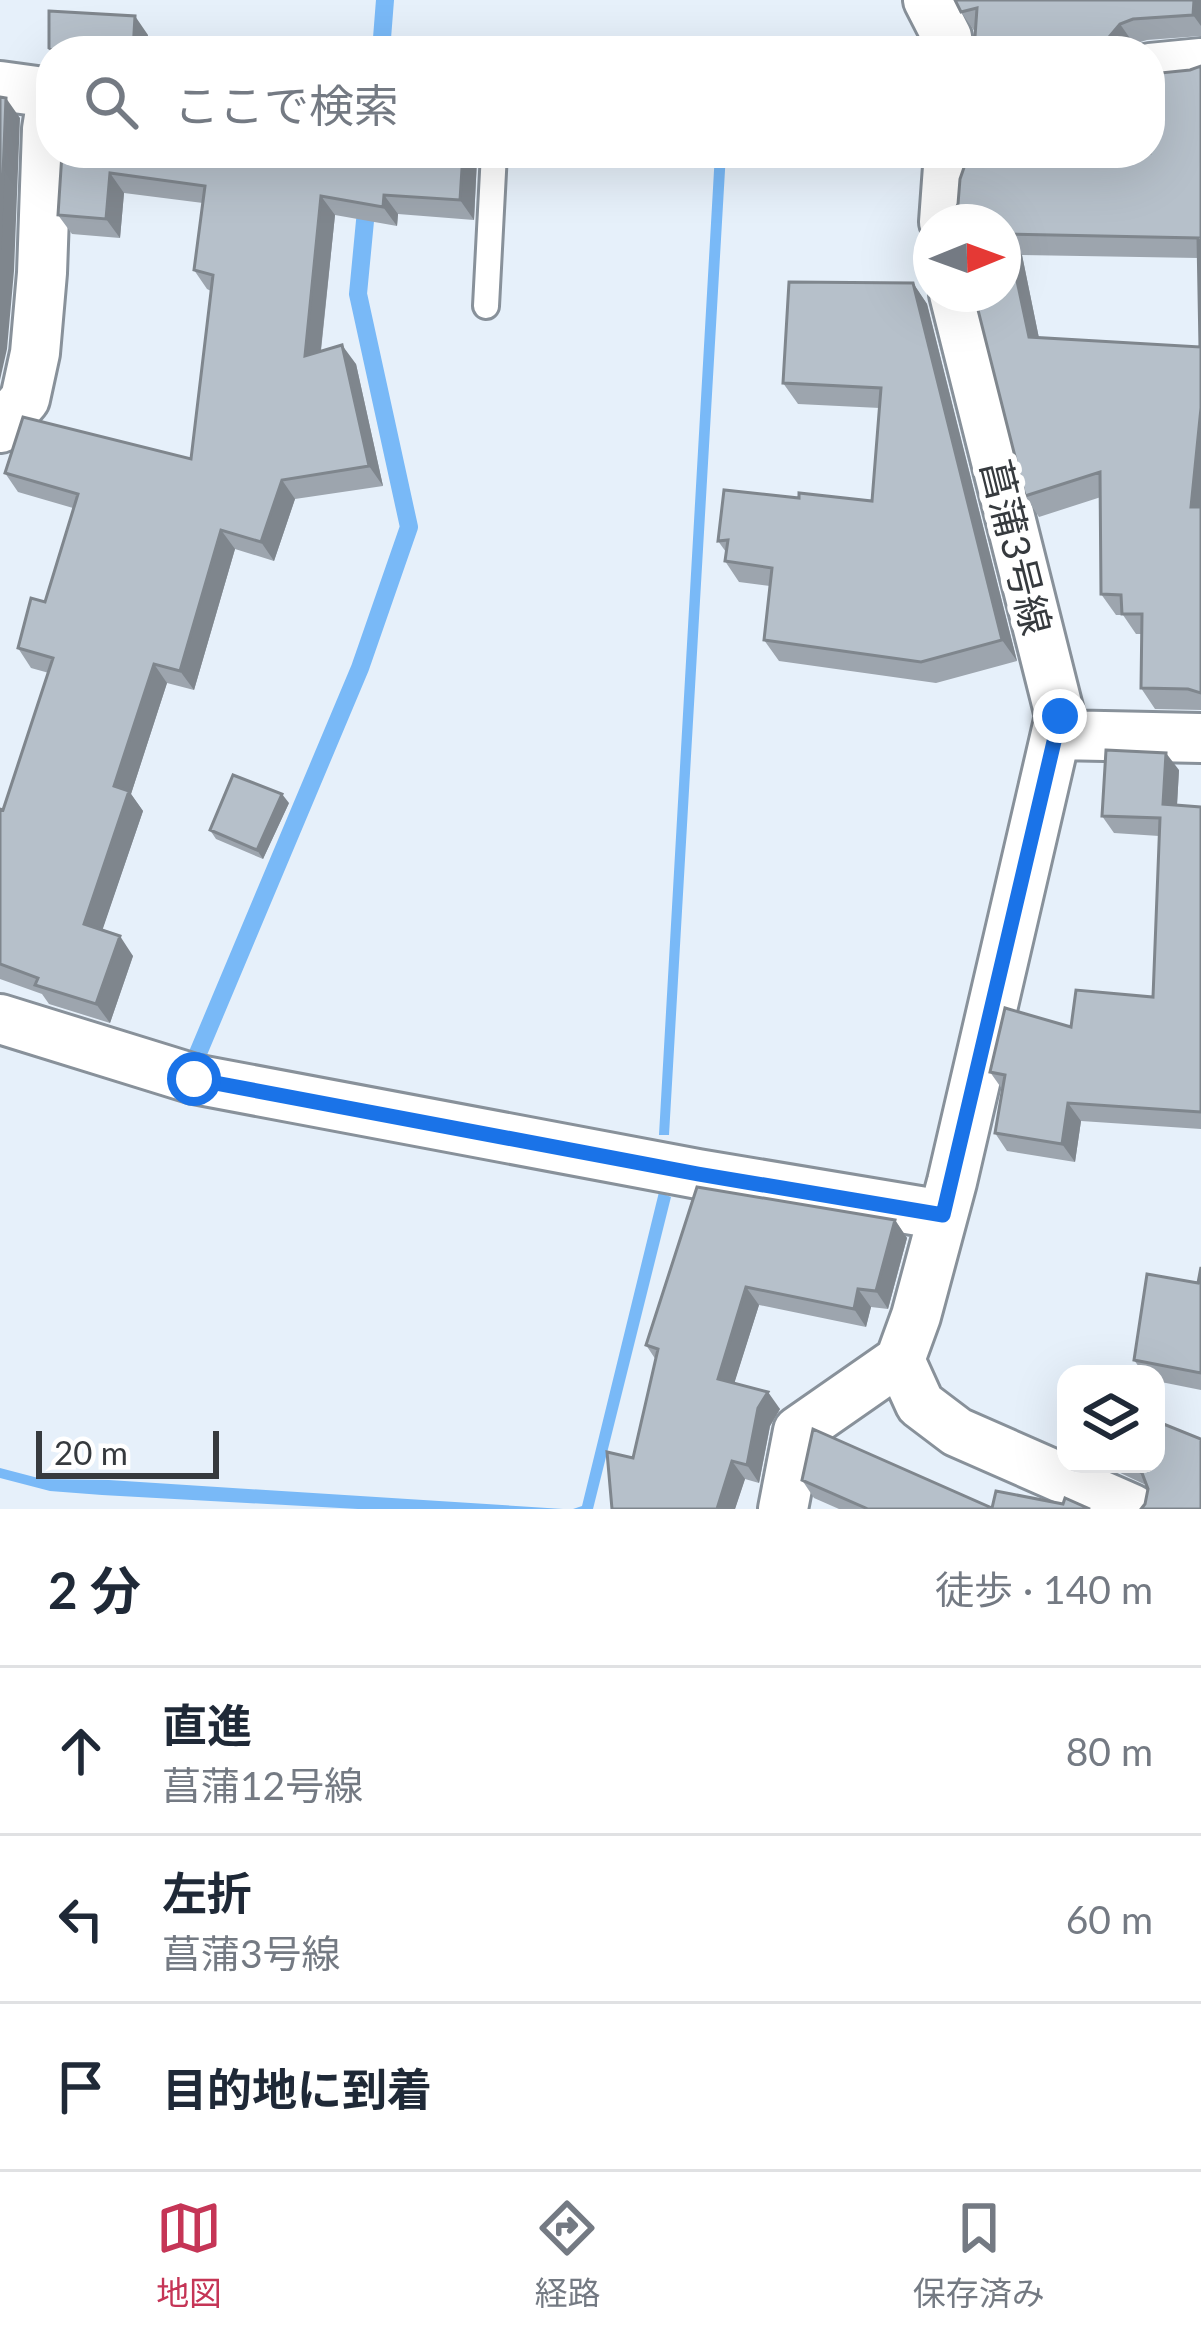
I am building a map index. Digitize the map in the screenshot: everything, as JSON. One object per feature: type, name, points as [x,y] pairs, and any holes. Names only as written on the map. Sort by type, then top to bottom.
[{"type":"street","points":[[928,0],[946,36]]},
{"type":"street","points":[[1165,67],[1201,63]]},
{"type":"street","points":[[0,86],[36,91]]},
{"type":"street","points":[[0,428],[25,399],[35,353],[46,168]]},
{"type":"street","points":[[945,204],[948,168]]},
{"type":"street","name":"菖蒲3号線","points":[[900,1360],[943,1215],[1060,716],[959,312]]},
{"type":"street","points":[[1056,734],[1201,738]]},
{"type":"street","points":[[0,1019],[194,1079],[943,1215]]},
{"type":"street","points":[[783,1509],[798,1431],[900,1360],[920,1404],[957,1432],[1130,1509]]},
{"type":"lane","points":[[486,306],[493,168]]},
{"type":"water","points":[[714,168],[725,168],[669,1135],[659,1135]]},
{"type":"water","points":[[659,1192],[671,1197],[593,1509],[573,1509],[582,1506]]},
{"type":"water","points":[[0,1468],[42,1479],[563,1509],[358,1509],[102,1495],[50,1491],[0,1478]]},
{"type":"building","points":[[955,0],[1194,0],[1193,15],[1133,19],[1120,24],[1110,36],[975,36],[977,8],[961,12]]},
{"type":"building","points":[[49,11],[135,16],[134,36],[49,36]]},
{"type":"building","points":[[1201,66],[1201,408],[1191,507],[1201,507],[1201,693],[1141,688],[1142,614],[1122,614],[1121,595],[1101,594],[1100,472],[1025,496],[979,312],[1021,312],[1021,300],[1029,337],[1200,347],[1198,238],[1021,234],[1021,204],[958,204],[964,168],[1165,168],[1165,72]]},
{"type":"building","points":[[0,97],[6,98],[0,250]]},
{"type":"building","points":[[61,168],[462,168],[460,200],[384,195],[383,207],[321,196],[305,356],[342,345],[369,466],[282,480],[261,542],[221,530],[180,671],[154,664],[114,786],[129,791],[84,924],[120,936],[96,1004],[35,985],[38,978],[0,964],[0,809],[53,658],[18,648],[31,598],[45,602],[78,494],[5,473],[23,417],[191,459],[213,275],[194,270],[205,186],[110,173],[106,219],[58,215]]},
{"type":"building","points":[[789,282],[913,283],[913,312],[920,312],[1002,640],[921,662],[764,640],[772,568],[725,561],[728,540],[718,541],[724,490],[872,501],[881,388],[783,383]]},
{"type":"building","points":[[1106,750],[1166,753],[1163,804],[1201,807],[1201,1112],[1068,1103],[1062,1144],[995,1133],[1005,1075],[990,1072],[1005,1008],[1071,1027],[1076,990],[1153,997],[1160,818],[1102,816]]},
{"type":"building","points":[[233,775],[282,794],[257,850],[210,830]]},
{"type":"building","points":[[697,1187],[895,1220],[876,1291],[858,1289],[854,1309],[746,1287],[718,1379],[768,1392],[758,1408],[747,1465],[732,1461],[717,1509],[612,1509],[607,1452],[633,1458],[658,1349],[646,1345]]},
{"type":"building","points":[[1201,1267],[1201,1373],[1134,1360],[1147,1274],[1198,1283]]},
{"type":"building","points":[[1165,1425],[1201,1439],[1201,1509],[1141,1509],[1148,1489],[1142,1473],[1165,1473]]},
{"type":"building","points":[[813,1429],[992,1508],[996,1491],[1063,1504],[1065,1498],[1090,1509],[868,1509],[802,1480]]},
{"type":"waterway","points":[[382,36],[385,0]]},
{"type":"waterway","points":[[196,1058],[360,668],[409,527],[358,294],[367,200]]},
{"type":"route","points":[[194,1079],[943,1215],[1060,716]]}]
